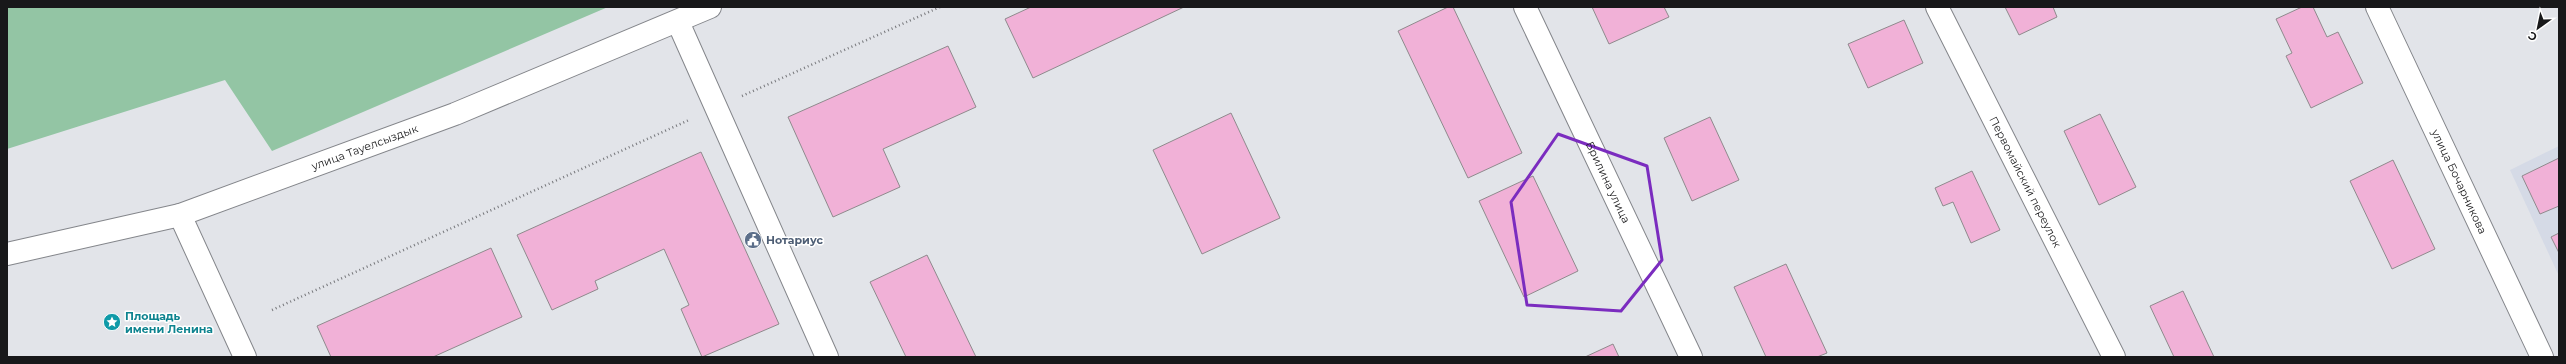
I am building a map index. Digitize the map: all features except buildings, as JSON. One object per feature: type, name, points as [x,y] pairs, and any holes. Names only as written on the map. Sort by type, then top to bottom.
[{"type":"street","name":"улица Тауелсыздык","points":[[7,254],[180,215],[455,114],[678,22],[710,7]]},
{"type":"street","name":"Брилина улица","points":[[1525,7],[1691,357]]},
{"type":"street","name":"Первомайский переулок","points":[[1937,7],[2114,357]]},
{"type":"street","name":"улица Бочарникова","points":[[2377,7],[2542,357]]},
{"type":"street","points":[[678,22],[718,107],[827,357]]},
{"type":"street","points":[[180,215],[245,357]]},
{"type":"path","points":[[272,310],[940,7]]},
{"type":"highlighted area","points":[[1558,134],[1647,166],[1662,260],[1621,311],[1527,305],[1511,202]]},
{"type":"shaded area","points":[[2559,146],[2559,276],[2510,170]]},
{"type":"green space","points":[[7,7],[608,7],[272,151],[225,80],[7,149]]},
{"type":"place","name":"Нотариус","points":[[753,240]]},
{"type":"place","name":"Площадь имени Ленина","points":[[112,322]]}]
